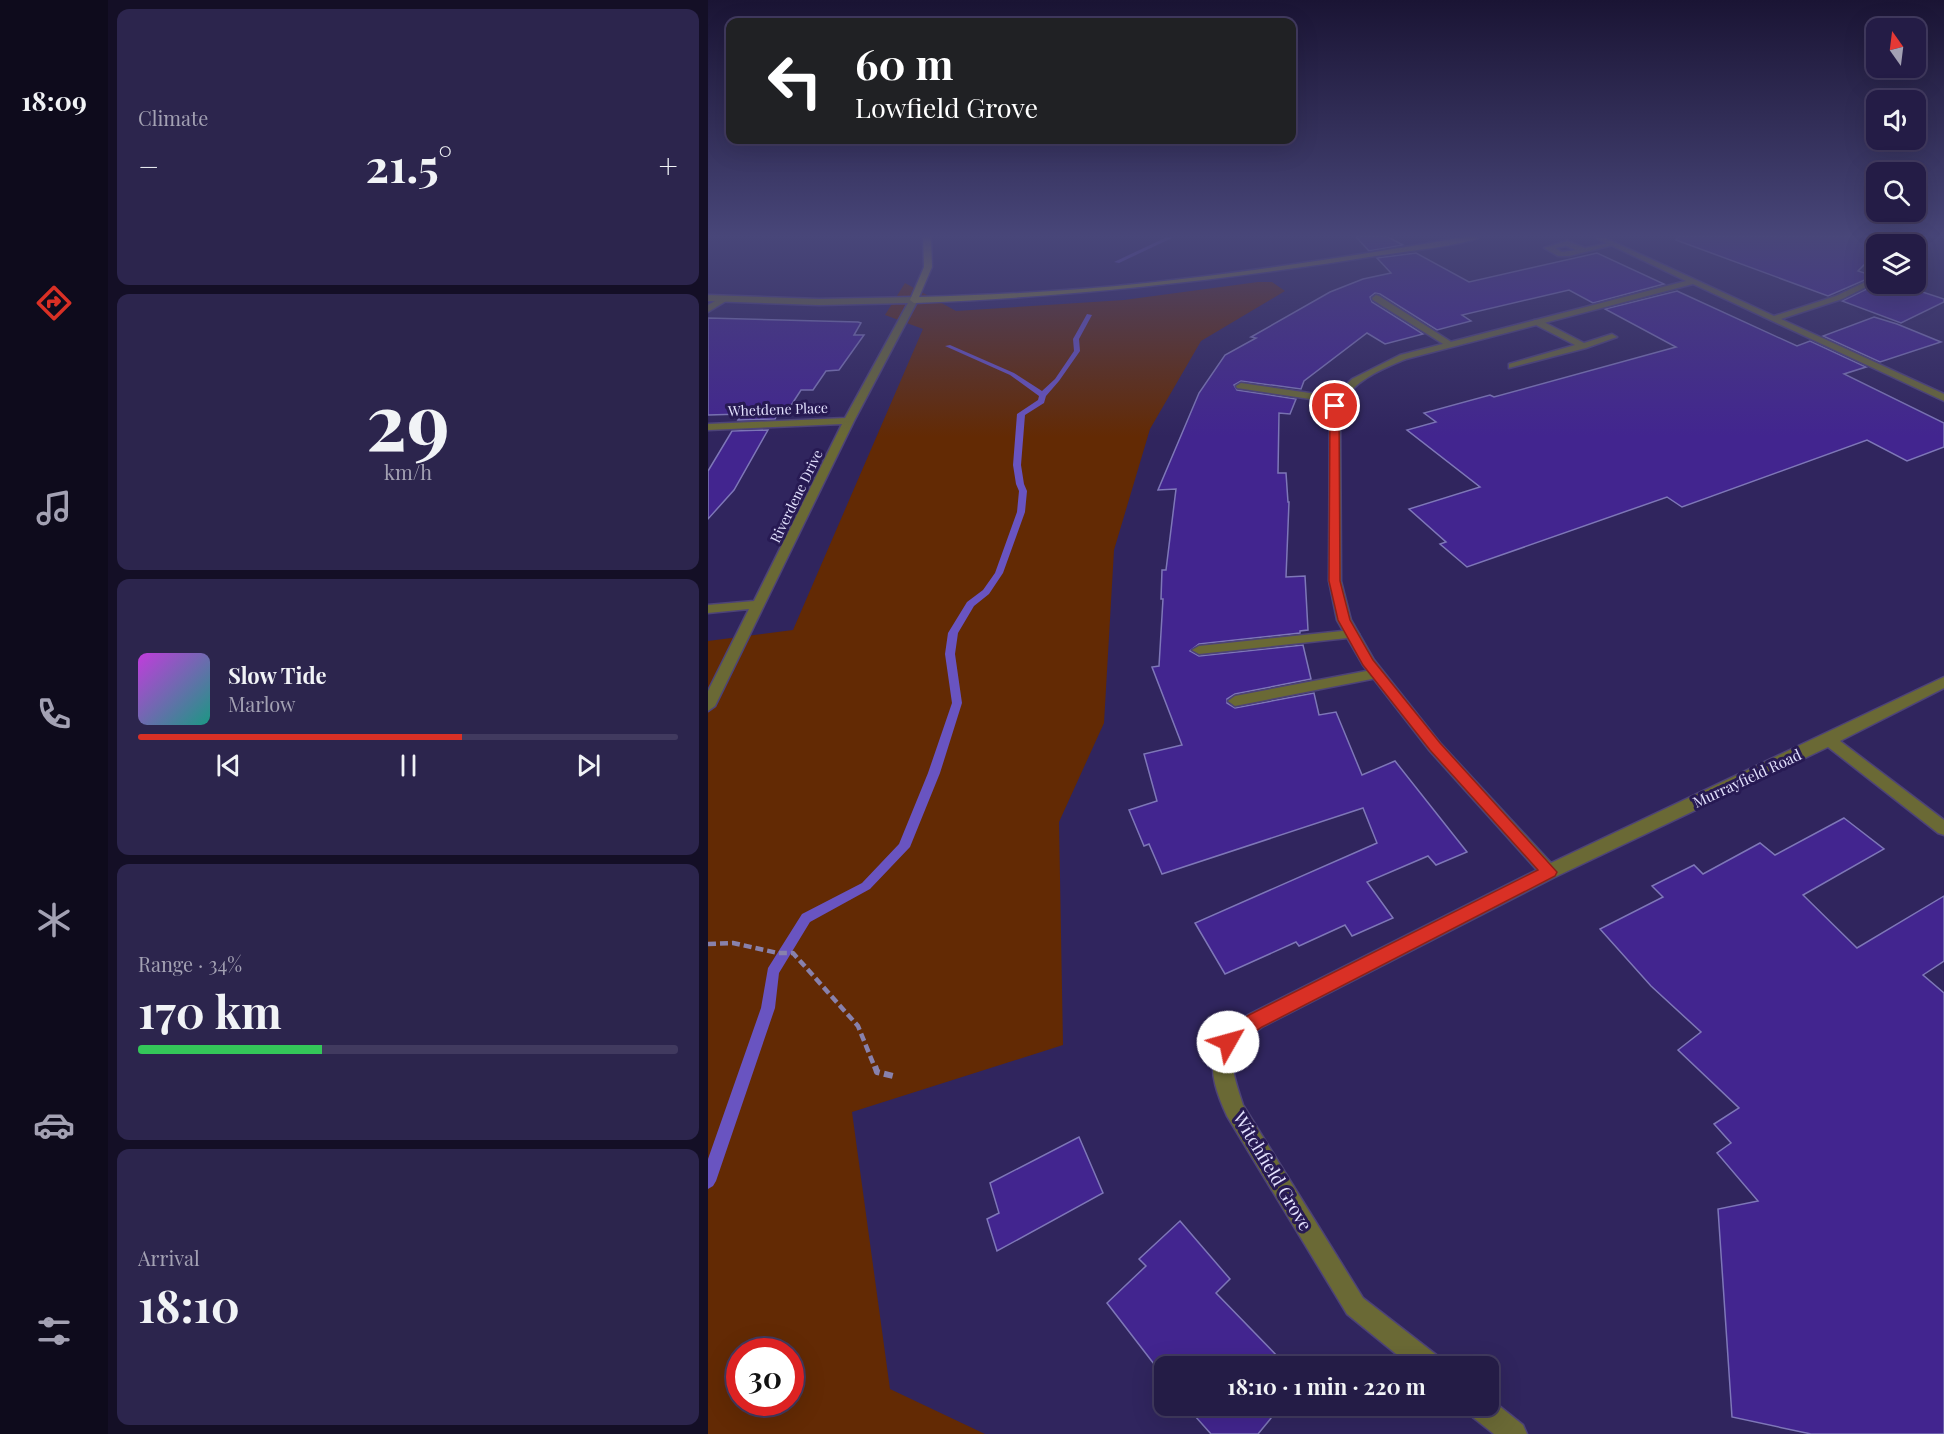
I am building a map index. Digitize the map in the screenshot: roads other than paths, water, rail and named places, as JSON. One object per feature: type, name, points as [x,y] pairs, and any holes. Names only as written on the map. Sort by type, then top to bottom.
[{"type":"street","name":"Riverdene Drive","points":[[708,706],[849,421],[912,304]]},
{"type":"street","points":[[1385,304],[1451,345]]},
{"type":"street","points":[[1549,872],[1435,747],[1377,674],[1344,620],[1335,581],[1335,406],[1344,391],[1366,373],[1404,357],[1607,304]]},
{"type":"street","points":[[1739,304],[1944,398]]},
{"type":"street","points":[[1772,319],[1818,304]]},
{"type":"street","points":[[1537,322],[1582,346]]},
{"type":"street","points":[[1512,366],[1612,337]]},
{"type":"street","points":[[1241,386],[1337,400]]},
{"type":"street","name":"Whetdene Place","points":[[708,427],[849,421]]},
{"type":"street","points":[[708,609],[759,604]]},
{"type":"street","points":[[1199,650],[1352,633]]},
{"type":"street","points":[[1235,701],[1377,674]]},
{"type":"street","name":"Murrayfield Road","points":[[1549,872],[1829,740],[1944,682]]},
{"type":"street","points":[[1829,740],[1944,829]]},
{"type":"street","name":"Witchfield Grove","points":[[1418,1356],[1355,1306],[1234,1108],[1224,1077],[1222,1056],[1228,1042],[1256,1021],[1549,872]]},
{"type":"street","points":[[1492,1416],[1514,1434]]},
{"type":"waterway","points":[[1043,395],[1057,380],[1077,351],[1076,339],[1089,315]]},
{"type":"waterway","points":[[948,346],[1012,374],[1043,395]]},
{"type":"waterway","points":[[708,1181],[768,1008],[773,972],[806,918],[866,886],[904,847],[934,773],[957,703],[950,654],[953,633],[970,604],[986,592],[999,573],[1021,512],[1023,491],[1017,465],[1021,414],[1041,401],[1043,395]]}]
